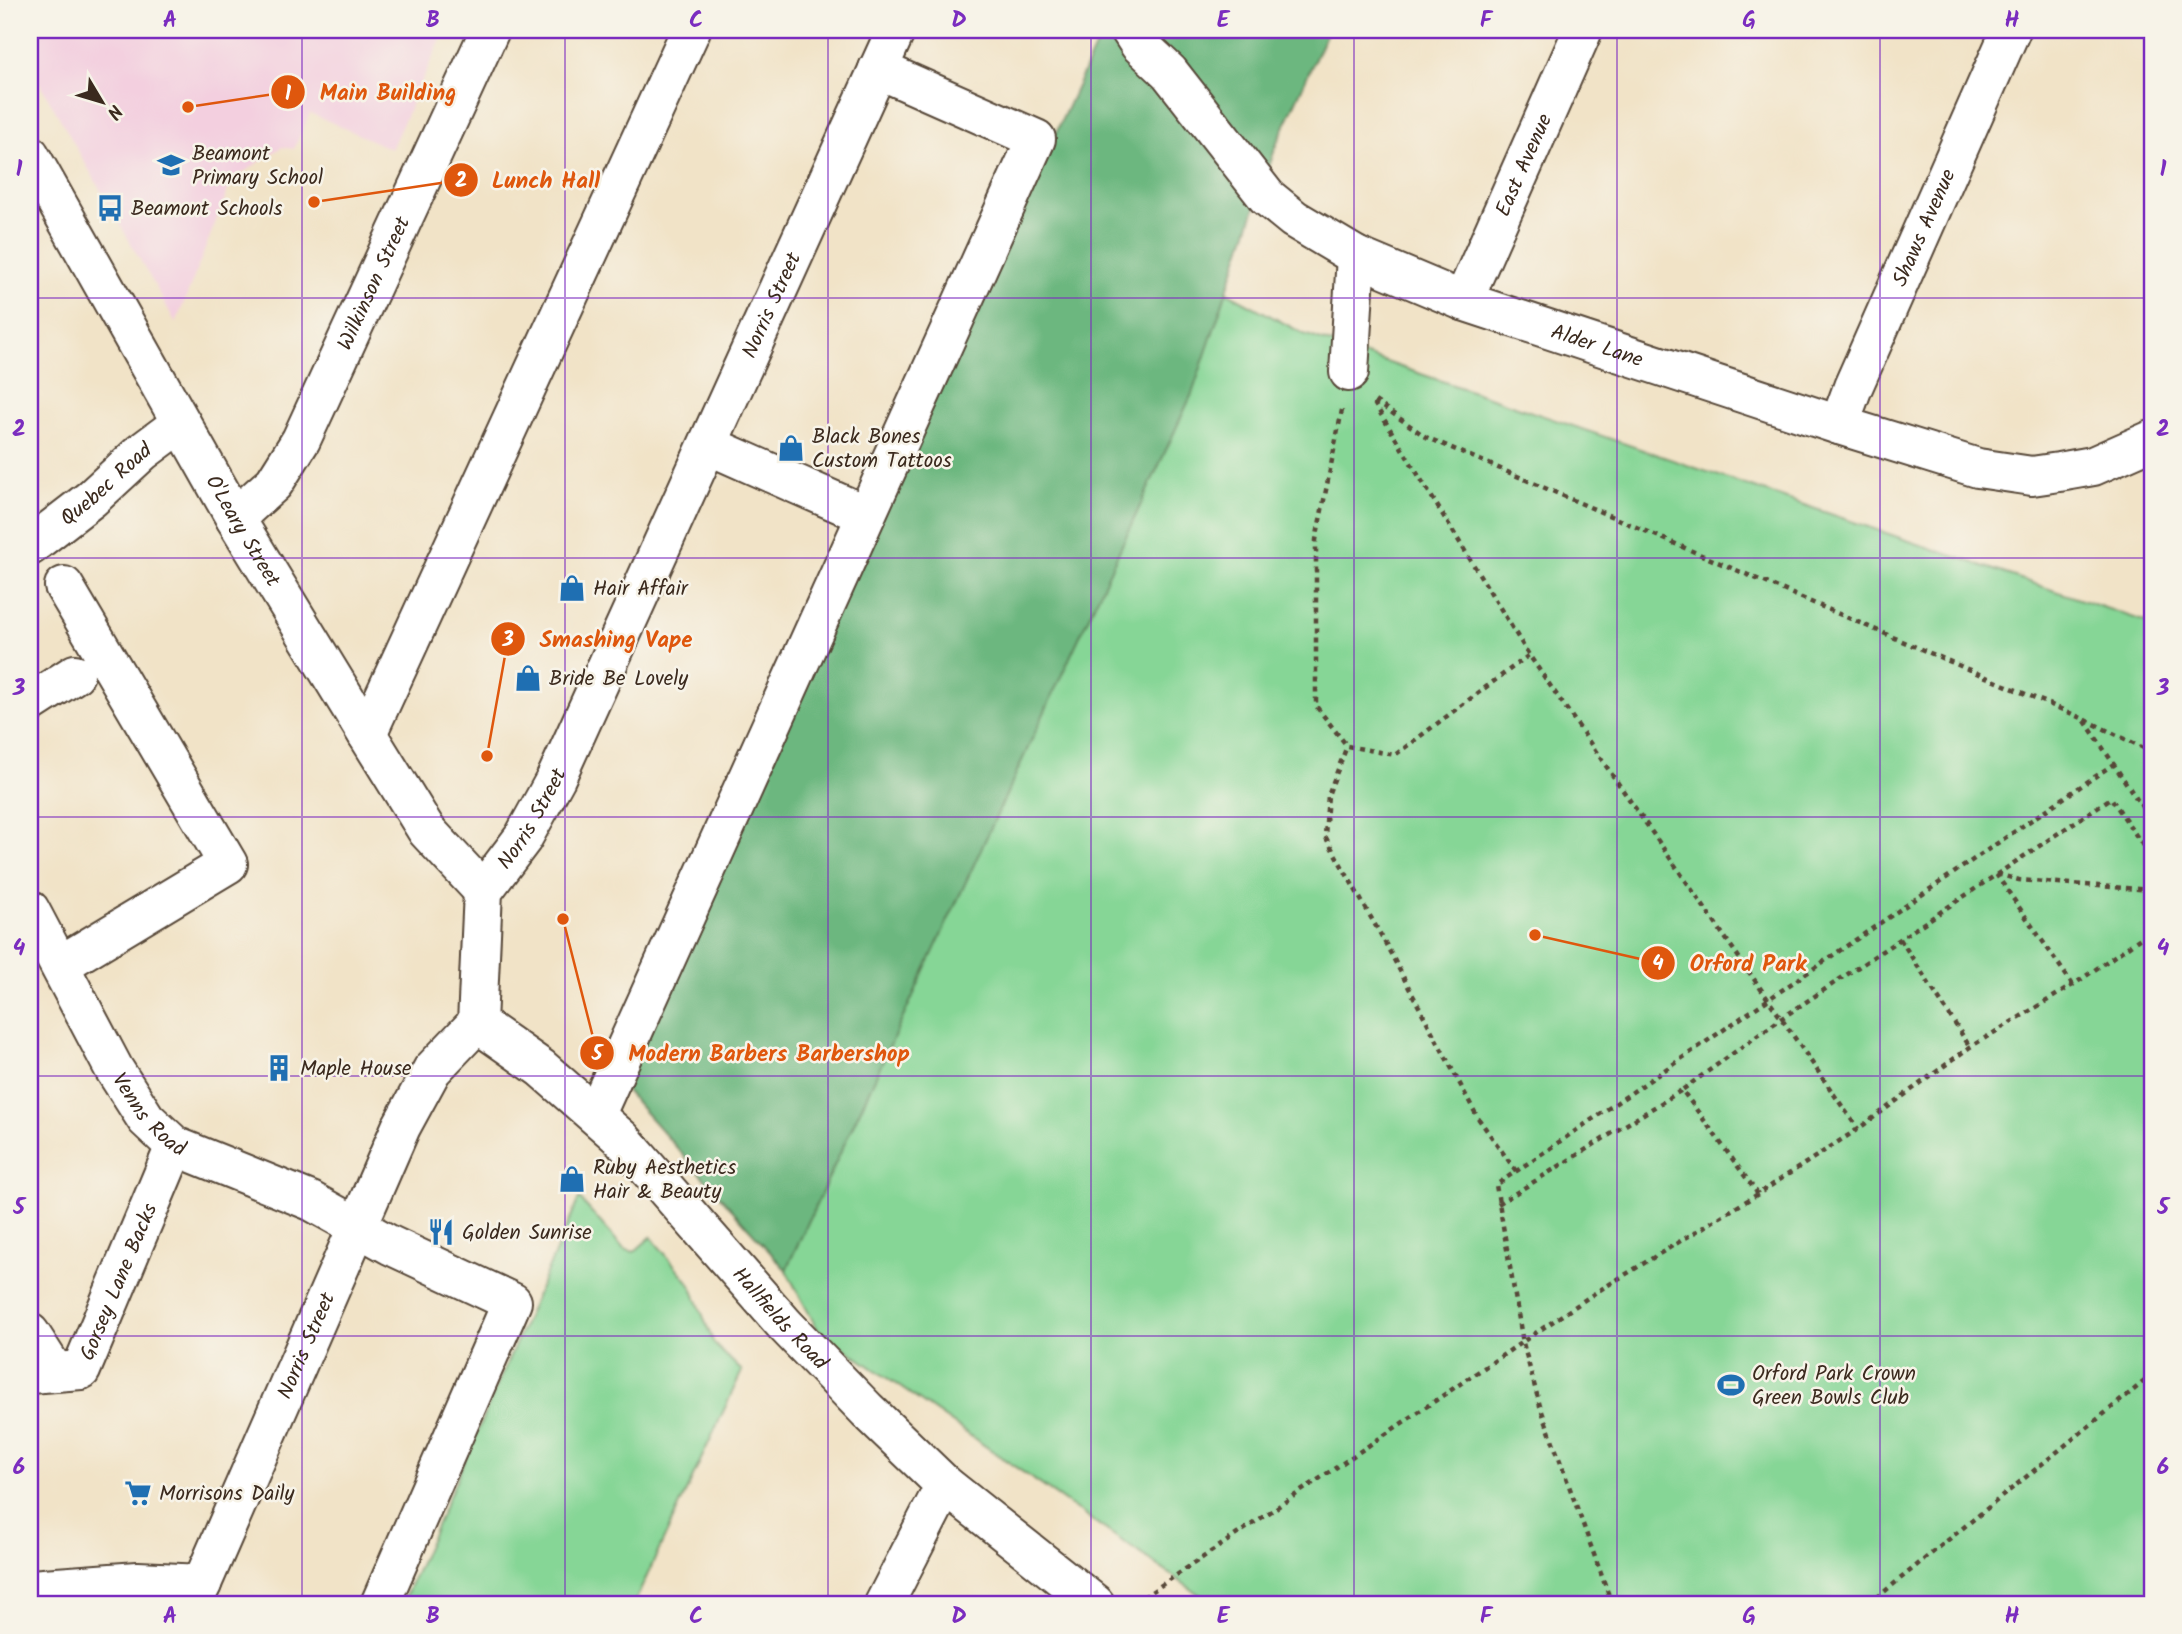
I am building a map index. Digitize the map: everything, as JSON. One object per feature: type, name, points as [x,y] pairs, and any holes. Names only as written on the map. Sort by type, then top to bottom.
[{"type":"street","name":"Wilkinson Street","points":[[235,518],[274,483],[302,440],[490,30]]},
{"type":"street","points":[[367,734],[691,30]]},
{"type":"street","name":"Norris Street","points":[[197,1594],[401,1127],[432,1070],[478,1023],[483,891],[523,838],[540,809],[896,30]]},
{"type":"street","name":"Alder Lane","points":[[1130,30],[1139,44],[1169,72],[1267,197],[1294,219],[1356,256],[1463,301],[1978,468],[2032,476],[2093,466],[2152,440]]},
{"type":"street","name":"East Avenue","points":[[1463,301],[1583,30]]},
{"type":"street","name":"Shaws Avenue","points":[[1839,425],[1853,387],[2011,30]]},
{"type":"street","points":[[596,1114],[1035,139],[878,69]]},
{"type":"street","name":"O'Leary Street","points":[[30,155],[235,518],[367,734],[427,831],[483,891]]},
{"type":"street","points":[[1349,372],[1356,256]]},
{"type":"street","name":"Quebec Road","points":[[30,546],[91,499],[142,452],[181,423]]},
{"type":"street","points":[[708,445],[866,515]]},
{"type":"street","points":[[60,965],[228,864],[64,586]]},
{"type":"street","points":[[30,703],[75,674]]},
{"type":"street","name":"Venns Road","points":[[30,910],[121,1079],[146,1119],[175,1146],[311,1201],[390,1245],[512,1302],[380,1604]]},
{"type":"street","name":"Hallfields Road","points":[[478,1023],[541,1068],[622,1139],[785,1325],[867,1410],[945,1485],[1096,1604]]},
{"type":"street","name":"Gorsey Lane Backs","points":[[42,1373],[81,1370],[175,1146]]},
{"type":"street","points":[[30,1333],[42,1373]]},
{"type":"street","points":[[884,1604],[945,1485]]},
{"type":"street","points":[[30,1588],[138,1581],[197,1594]]},
{"type":"path","points":[[1349,372],[1316,540],[1316,706],[1346,746],[1395,755],[1529,655]]},
{"type":"path","points":[[1858,1129],[1529,655],[1370,397],[1426,437],[2084,719],[2152,752]]},
{"type":"path","points":[[2084,719],[2152,822]]},
{"type":"path","points":[[1346,746],[1328,795],[1325,836],[1478,1118],[1516,1171]]},
{"type":"path","points":[[1612,1604],[1540,1406],[1523,1343],[1496,1185],[2115,763]]},
{"type":"path","points":[[1498,1203],[1682,1090],[1782,1018],[2111,798],[2152,859]]},
{"type":"path","points":[[1996,874],[2019,880],[2152,890]]},
{"type":"path","points":[[1996,874],[2073,985]]},
{"type":"path","points":[[1132,1604],[1595,1293],[1758,1194],[1858,1129],[1970,1047],[2073,985],[2152,930]]},
{"type":"path","points":[[1900,939],[1970,1047]]},
{"type":"path","points":[[1682,1090],[1758,1194]]},
{"type":"path","points":[[1869,1604],[2152,1375]]},
{"type":"shaded area","name":"Beamont Primary School","points":[[30,30],[445,30],[391,149],[310,113],[294,149],[282,147],[232,180],[176,323],[30,66]]},
{"type":"green space","points":[[1103,30],[1328,30],[1277,143],[1192,394],[786,1270],[619,1083]]},
{"type":"green space","points":[[1219,288],[1304,334],[2152,624],[2152,1604],[1213,1604],[818,1330],[773,1246]]},
{"type":"green space","points":[[579,1198],[624,1249],[634,1252],[651,1237],[691,1285],[714,1344],[742,1371],[634,1604],[402,1604]]},
{"type":"place","name":"Main Building","points":[[188,107]]},
{"type":"place","name":"Beamont Primary School","points":[[171,165]]},
{"type":"place","name":"Lunch Hall","points":[[314,202]]},
{"type":"place","name":"Beamont Schools","points":[[110,208]]},
{"type":"place","name":"Black Bones Custom Tattoos","points":[[791,448]]},
{"type":"place","name":"Hair Affair","points":[[572,588]]},
{"type":"place","name":"Bride Be Lovely","points":[[528,678]]},
{"type":"place","name":"Smashing Vape","points":[[487,756]]},
{"type":"place","name":"Modern Barbers Barbershop","points":[[563,919]]},
{"type":"place","name":"Orford Park","points":[[1535,935]]},
{"type":"place","name":"Maple House","points":[[279,1068]]},
{"type":"place","name":"Ruby Aesthetics Hair & Beauty","points":[[572,1179]]},
{"type":"place","name":"Golden Sunrise","points":[[441,1232]]},
{"type":"place","name":"Orford Park Crown Green Bowls Club","points":[[1731,1385]]},
{"type":"place","name":"Morrisons Daily","points":[[138,1493]]}]
